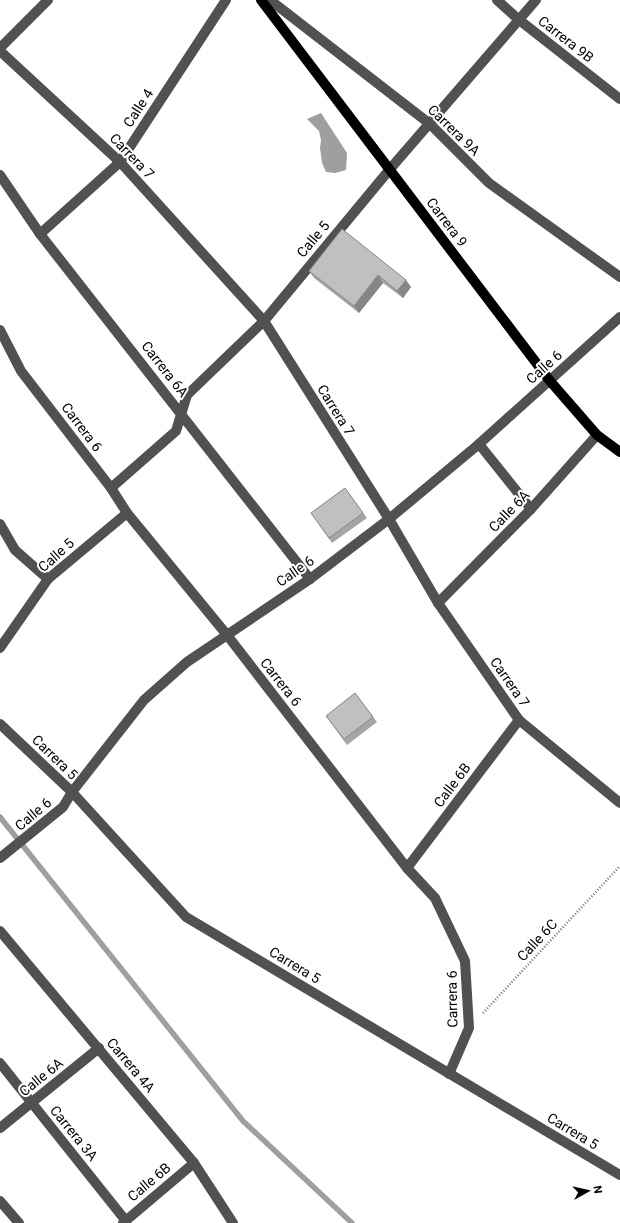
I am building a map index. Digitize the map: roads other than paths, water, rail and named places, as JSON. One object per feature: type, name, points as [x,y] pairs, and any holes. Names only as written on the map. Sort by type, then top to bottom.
[{"type":"main road","name":"Carrera 9","points":[[261,0],[550,381],[596,435],[620,452]]},
{"type":"street","points":[[0,48],[48,0]]},
{"type":"street","name":"Calle 4","points":[[40,234],[120,162],[226,0]]},
{"type":"street","name":"Carrera 9A","points":[[270,0],[430,124],[489,183],[620,277]]},
{"type":"street","name":"Carrera 9B","points":[[498,0],[518,19],[620,99]]},
{"type":"street","name":"Calle 5","points":[[111,488],[176,432],[186,395],[264,321],[390,169],[430,124],[518,19],[536,0]]},
{"type":"street","name":"Carrera 7","points":[[0,52],[120,162],[264,321],[389,519],[438,603],[519,720],[620,803]]},
{"type":"street","name":"Carrera 6A","points":[[0,175],[40,234],[182,413],[310,579]]},
{"type":"street","name":"Calle 6","points":[[0,858],[63,807],[72,792],[144,700],[187,662],[310,579],[389,519],[479,444],[620,317]]},
{"type":"street","name":"Carrera 6","points":[[0,330],[21,371],[111,488],[127,513],[227,635],[407,868],[435,898],[465,961],[469,1028],[449,1074]]},
{"type":"street","name":"Calle 6A","points":[[438,603],[531,509],[596,435]]},
{"type":"street","points":[[479,444],[531,509]]},
{"type":"street","name":"Calle 5","points":[[0,648],[48,579],[127,513]]},
{"type":"street","points":[[0,524],[15,550],[48,579]]},
{"type":"street","name":"Calle 6B","points":[[407,868],[519,720]]},
{"type":"street","name":"Carrera 5","points":[[0,724],[72,792],[186,917],[620,1174]]},
{"type":"street","name":"Carrera 4A","points":[[0,931],[194,1163],[233,1223]]},
{"type":"street","name":"Calle 6A","points":[[0,1128],[99,1048]]},
{"type":"street","name":"Carrera 3A","points":[[0,1063],[124,1222]]},
{"type":"street","name":"Calle 6B","points":[[124,1222],[194,1163]]},
{"type":"street","points":[[0,1201],[19,1223]]},
{"type":"waterway","points":[[0,817],[243,1121],[352,1223]]}]
